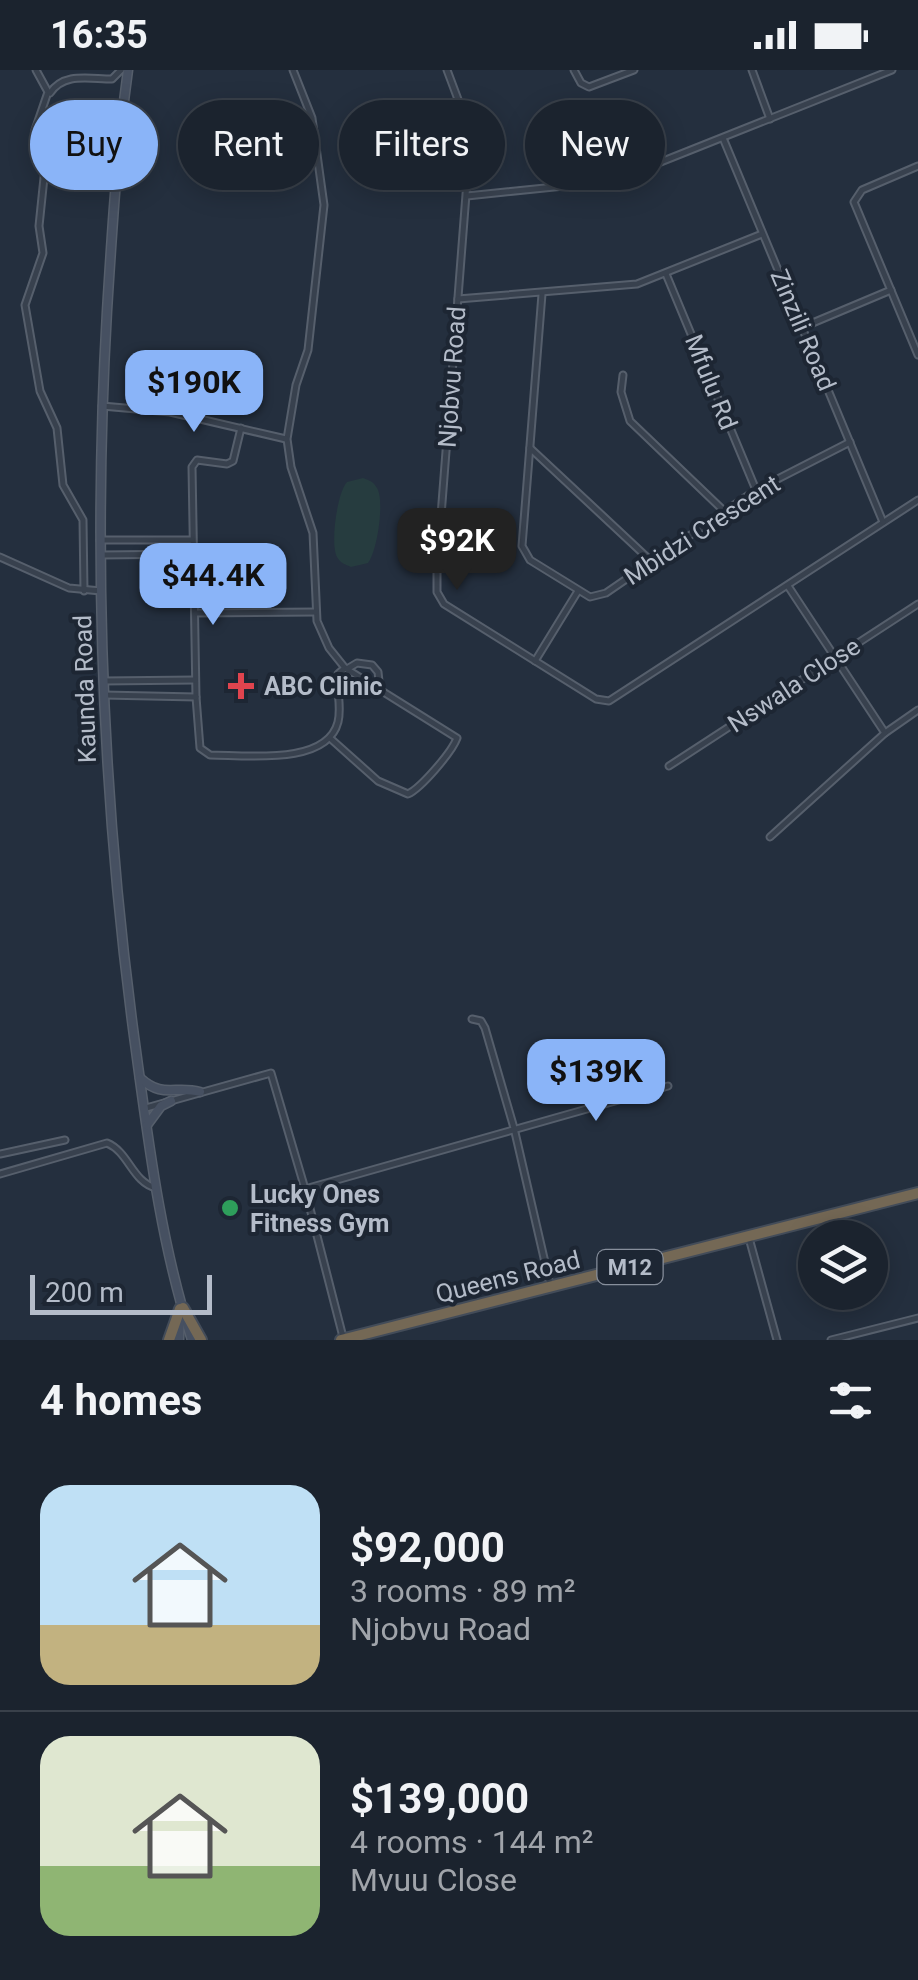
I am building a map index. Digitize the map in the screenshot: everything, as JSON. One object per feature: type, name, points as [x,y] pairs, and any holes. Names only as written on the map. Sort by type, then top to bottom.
[{"type":"highway","name":"Queens Road","points":[[342,1340],[918,1194]]},
{"type":"highway","points":[[170,1340],[181,1306]]},
{"type":"highway","points":[[181,1306],[201,1340]]},
{"type":"main road","name":"Kaunda Road","points":[[125,70],[102,406],[103,681],[121,938],[143,1108],[156,1188],[192,1340]]},
{"type":"main road","points":[[140,1078],[162,1091],[200,1092]]},
{"type":"main road","points":[[146,1130],[154,1113],[172,1100]]},
{"type":"main road","name":"Kaunda Road","points":[[179,1340],[181,1306]]},
{"type":"street","points":[[36,70],[48,96]]},
{"type":"street","points":[[84,590],[83,520],[63,485],[57,428],[48,414],[38,380],[25,306],[43,253],[39,226],[45,168],[36,130],[56,83],[70,78],[112,79],[125,70]]},
{"type":"street","points":[[293,70],[312,118],[324,205],[308,350],[296,385],[287,439],[291,467],[313,533],[316,612],[324,640],[346,669],[457,738],[417,790],[405,794],[378,781],[331,739]]},
{"type":"street","name":"Njobvu Road","points":[[446,70],[468,130],[436,592],[449,609],[596,699],[613,700],[918,500]]},
{"type":"street","points":[[574,70],[586,87],[634,70]]},
{"type":"street","points":[[752,70],[770,119]]},
{"type":"street","points":[[466,196],[604,183],[892,70]]},
{"type":"street","name":"Zinzili Road","points":[[723,138],[883,522]]},
{"type":"street","points":[[918,166],[862,190],[855,198],[918,355]]},
{"type":"street","points":[[458,298],[624,286],[666,274],[762,234]]},
{"type":"street","name":"Mfulu Rd","points":[[666,274],[756,490]]},
{"type":"street","points":[[803,326],[891,290]]},
{"type":"street","points":[[535,661],[578,591],[530,560],[523,550],[542,294]]},
{"type":"street","points":[[622,375],[630,421],[724,511]]},
{"type":"street","points":[[102,406],[170,412],[287,439]]},
{"type":"street","points":[[241,428],[233,461],[227,464],[200,460],[193,464],[197,739],[206,754],[295,754],[331,739],[340,716],[338,674],[357,663],[372,665],[378,672],[380,691]]},
{"type":"street","name":"Mbidzi Crescent","points":[[578,591],[590,597],[603,595],[756,490],[850,442]]},
{"type":"street","points":[[530,448],[652,561]]},
{"type":"street","points":[[100,540],[194,540]]},
{"type":"street","points":[[100,554],[194,554]]},
{"type":"street","points":[[0,557],[69,588],[101,591]]},
{"type":"street","points":[[788,586],[884,733]]},
{"type":"street","name":"Nswala Close","points":[[669,766],[918,604]]},
{"type":"street","points":[[196,613],[316,612]]},
{"type":"street","points":[[103,681],[195,680]]},
{"type":"street","points":[[104,696],[196,697]]},
{"type":"street","points":[[770,836],[884,733],[918,710]]},
{"type":"street","points":[[472,1019],[481,1021],[485,1028],[514,1128],[551,1288]]},
{"type":"street","points":[[143,1108],[271,1072],[305,1188],[342,1340]]},
{"type":"street","points":[[305,1188],[668,1086]]},
{"type":"street","points":[[0,1154],[65,1140]]},
{"type":"street","points":[[0,1174],[107,1143],[114,1146],[136,1175],[156,1188]]},
{"type":"street","points":[[749,1238],[777,1340]]},
{"type":"street","points":[[831,1340],[918,1318]]},
{"type":"green space","points":[[363,478],[377,488],[379,526],[368,563],[351,567],[337,557],[336,519],[343,488],[347,482]]},
{"type":"place","name":"ABC Clinic","points":[[241,686]]},
{"type":"place","name":"Lucky Ones Fitness Gym","points":[[230,1208]]}]
